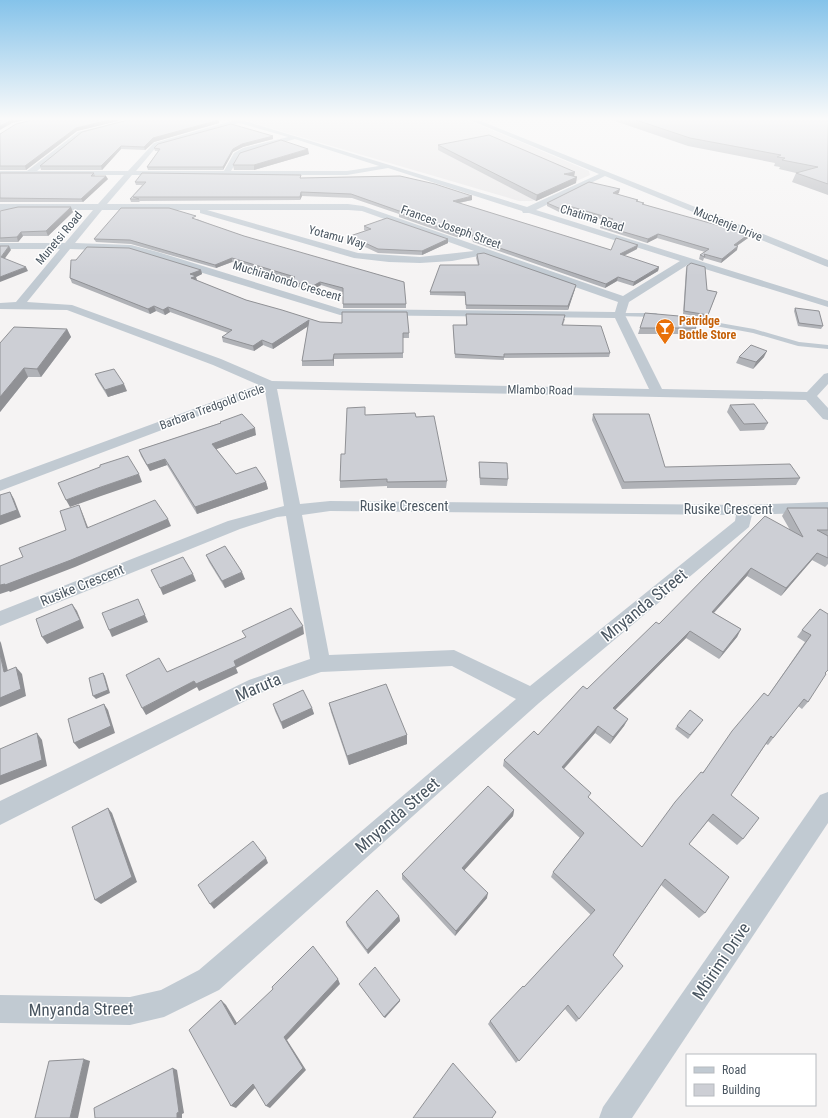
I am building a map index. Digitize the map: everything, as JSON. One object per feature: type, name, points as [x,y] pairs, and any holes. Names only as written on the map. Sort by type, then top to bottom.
[{"type":"street","points":[[0,173],[353,172]]},
{"type":"street","name":"Chatima Road","points":[[405,172],[828,304]]},
{"type":"street","name":"Muchenje Drive","points":[[600,172],[828,264]]},
{"type":"street","name":"Munetsi Road","points":[[19,305],[130,173]]},
{"type":"street","points":[[526,210],[604,174]]},
{"type":"street","name":"Frances Joseph Street","points":[[0,208],[188,206],[348,207],[363,209],[624,300]]},
{"type":"street","name":"Yotamu Way","points":[[188,206],[357,256],[380,259],[434,260],[483,252]]},
{"type":"street","name":"Muchirahondo Crescent","points":[[0,246],[131,248],[155,254],[340,312],[620,315]]},
{"type":"street","points":[[658,393],[620,315],[624,300],[688,260]]},
{"type":"street","name":"Barbara Tredgold Circle","points":[[0,306],[19,305],[68,307],[217,362],[270,385]]},
{"type":"street","points":[[828,377],[810,396],[828,416]]},
{"type":"street","points":[[270,385],[321,664]]},
{"type":"street","name":"Barbara Tredgold Circle","points":[[0,486],[270,385]]},
{"type":"street","name":"Mlambo Road","points":[[270,385],[810,396]]},
{"type":"street","name":"Rusike Crescent","points":[[0,618],[234,525],[276,512],[346,506],[744,510],[828,507]]},
{"type":"street","name":"Mnyanda Street","points":[[0,1009],[130,1011],[164,1003],[209,980],[532,697],[743,523],[744,510]]},
{"type":"street","name":"Maruta","points":[[0,813],[256,686],[321,664],[454,658],[532,697]]},
{"type":"street","name":"Mbirimi Drive","points":[[614,1118],[828,803]]},
{"type":"lane","points":[[620,315],[662,316]]},
{"type":"lane","points":[[675,318],[754,331],[798,344],[828,347]]},
{"type":"shaded area","points":[[421,172],[589,172],[590,175],[532,201],[519,201]]},
{"type":"building","points":[[492,172],[574,172],[564,174],[577,177],[537,195]]},
{"type":"building","points":[[828,172],[828,184],[796,173]]},
{"type":"building","points":[[0,173],[94,173],[91,176],[106,176],[81,199],[0,198]]},
{"type":"building","points":[[142,173],[301,175],[300,178],[400,176],[435,184],[472,196],[453,201],[611,250],[616,238],[638,245],[620,254],[659,267],[634,282],[618,277],[606,284],[473,239],[471,228],[459,234],[351,194],[301,192],[300,197],[133,197],[139,199],[130,199],[146,182],[135,182]]},
{"type":"building","points":[[589,182],[620,189],[613,193],[638,200],[636,201],[644,203],[642,204],[749,234],[734,245],[738,246],[722,259],[704,254],[705,257],[700,255],[709,249],[658,234],[648,239],[600,225],[613,219],[569,206],[561,209],[547,203]]},
{"type":"building","points":[[18,207],[71,207],[46,231],[21,232],[17,237],[0,238],[0,211]]},
{"type":"building","points":[[121,208],[169,208],[196,216],[192,218],[244,236],[404,282],[406,304],[343,304],[343,288],[320,282],[311,287],[289,280],[295,277],[232,258],[215,265],[130,240],[94,239]]},
{"type":"building","points":[[387,218],[448,239],[422,251],[378,249],[350,236],[371,229],[364,226]]},
{"type":"building","points":[[0,246],[9,246],[1,257],[26,267],[0,277]]},
{"type":"building","points":[[87,247],[129,248],[201,270],[190,274],[196,276],[191,278],[246,300],[320,322],[342,323],[342,312],[407,312],[409,333],[403,333],[403,353],[334,354],[333,360],[302,361],[309,320],[272,344],[262,340],[253,346],[222,337],[232,330],[168,307],[163,310],[154,306],[148,309],[70,278],[71,260],[76,260]]},
{"type":"building","points":[[484,253],[576,285],[568,306],[466,305],[465,292],[430,292],[440,265],[479,265],[477,254]]},
{"type":"building","points":[[691,263],[705,267],[707,290],[717,292],[708,315],[684,311],[687,266]]},
{"type":"building","points":[[795,308],[819,311],[823,326],[799,323]]},
{"type":"building","points":[[645,313],[690,317],[696,328],[640,328]]},
{"type":"building","points":[[466,314],[565,315],[562,325],[601,326],[610,353],[504,354],[504,357],[455,354],[453,325],[467,325]]},
{"type":"building","points":[[14,327],[67,329],[37,369],[24,368],[0,397],[0,343]]},
{"type":"building","points":[[751,345],[767,351],[756,362],[739,357]]},
{"type":"building","points":[[114,369],[124,384],[105,390],[95,374]]},
{"type":"building","points":[[754,404],[768,423],[744,424],[730,405]]},
{"type":"building","points":[[365,407],[365,415],[415,413],[416,417],[434,416],[447,481],[387,482],[387,479],[340,481],[341,454],[345,454],[347,408]]},
{"type":"building","points":[[242,414],[255,428],[212,444],[236,474],[256,467],[266,482],[195,507],[165,459],[147,465],[139,450],[221,423],[220,422]]},
{"type":"building","points":[[593,414],[649,414],[665,467],[790,464],[800,478],[624,482]]},
{"type":"building","points":[[128,456],[139,474],[66,500],[58,483],[100,467],[100,465]]},
{"type":"building","points":[[479,462],[507,463],[508,479],[480,478]]},
{"type":"building","points":[[10,492],[17,510],[0,516],[0,495]]},
{"type":"building","points":[[155,500],[168,519],[71,560],[5,585],[0,585],[0,566],[23,557],[19,548],[66,530],[60,511],[79,505],[87,528]]},
{"type":"building","points":[[787,508],[828,508],[828,530],[817,530],[828,536],[828,558],[817,553],[786,588],[751,568],[712,612],[741,629],[723,652],[690,631],[613,708],[628,719],[613,737],[598,726],[562,767],[591,793],[588,797],[642,847],[675,802],[701,772],[703,773],[732,731],[764,693],[768,696],[811,635],[802,630],[820,609],[828,614],[828,670],[808,702],[804,699],[773,738],[771,736],[731,795],[759,818],[743,839],[713,814],[689,844],[729,877],[705,913],[665,879],[613,955],[623,966],[579,1019],[568,1005],[519,1061],[490,1021],[523,986],[524,987],[595,910],[553,872],[584,833],[504,760],[534,731],[538,735],[583,686],[587,689],[656,622],[659,624],[765,516],[803,537]]},
{"type":"building","points":[[225,546],[242,572],[222,581],[206,555]]},
{"type":"building","points":[[183,557],[193,574],[160,588],[151,570]]},
{"type":"building","points":[[138,599],[145,615],[109,630],[102,613]]},
{"type":"building","points":[[72,604],[80,620],[42,637],[36,619]]},
{"type":"building","points":[[291,608],[303,626],[234,661],[236,666],[196,684],[194,681],[142,708],[126,675],[159,658],[167,672],[246,637],[242,631]]},
{"type":"building","points":[[0,654],[4,672],[16,667],[21,689],[0,698]]},
{"type":"building","points":[[103,673],[108,690],[93,696],[89,678]]},
{"type":"building","points":[[386,684],[407,735],[347,756],[329,703]]},
{"type":"building","points":[[303,690],[312,708],[281,722],[273,704]]},
{"type":"building","points":[[104,704],[111,726],[74,743],[68,719]]},
{"type":"building","points":[[690,710],[703,720],[690,735],[677,726]]},
{"type":"building","points":[[37,733],[42,760],[0,776],[0,749]]},
{"type":"building","points":[[488,786],[514,810],[462,868],[488,893],[456,931],[402,874]]},
{"type":"building","points":[[108,808],[132,877],[95,900],[72,827]]},
{"type":"building","points":[[253,841],[266,858],[210,904],[198,885]]},
{"type":"building","points":[[377,890],[399,916],[367,950],[346,922]]},
{"type":"building","points":[[313,946],[338,979],[284,1037],[303,1068],[266,1106],[253,1084],[231,1106],[189,1030],[221,1000],[235,1025],[273,989],[272,987]]},
{"type":"building","points":[[375,967],[400,1000],[384,1017],[359,984]]},
{"type":"building","points":[[84,1059],[70,1118],[35,1118],[49,1061]]},
{"type":"building","points":[[453,1063],[496,1112],[492,1118],[413,1118]]},
{"type":"building","points":[[173,1068],[179,1112],[177,1113],[177,1118],[95,1118],[94,1108]]},
{"type":"place","name":"Patridge Bottle Store","points":[[665,345]]}]
